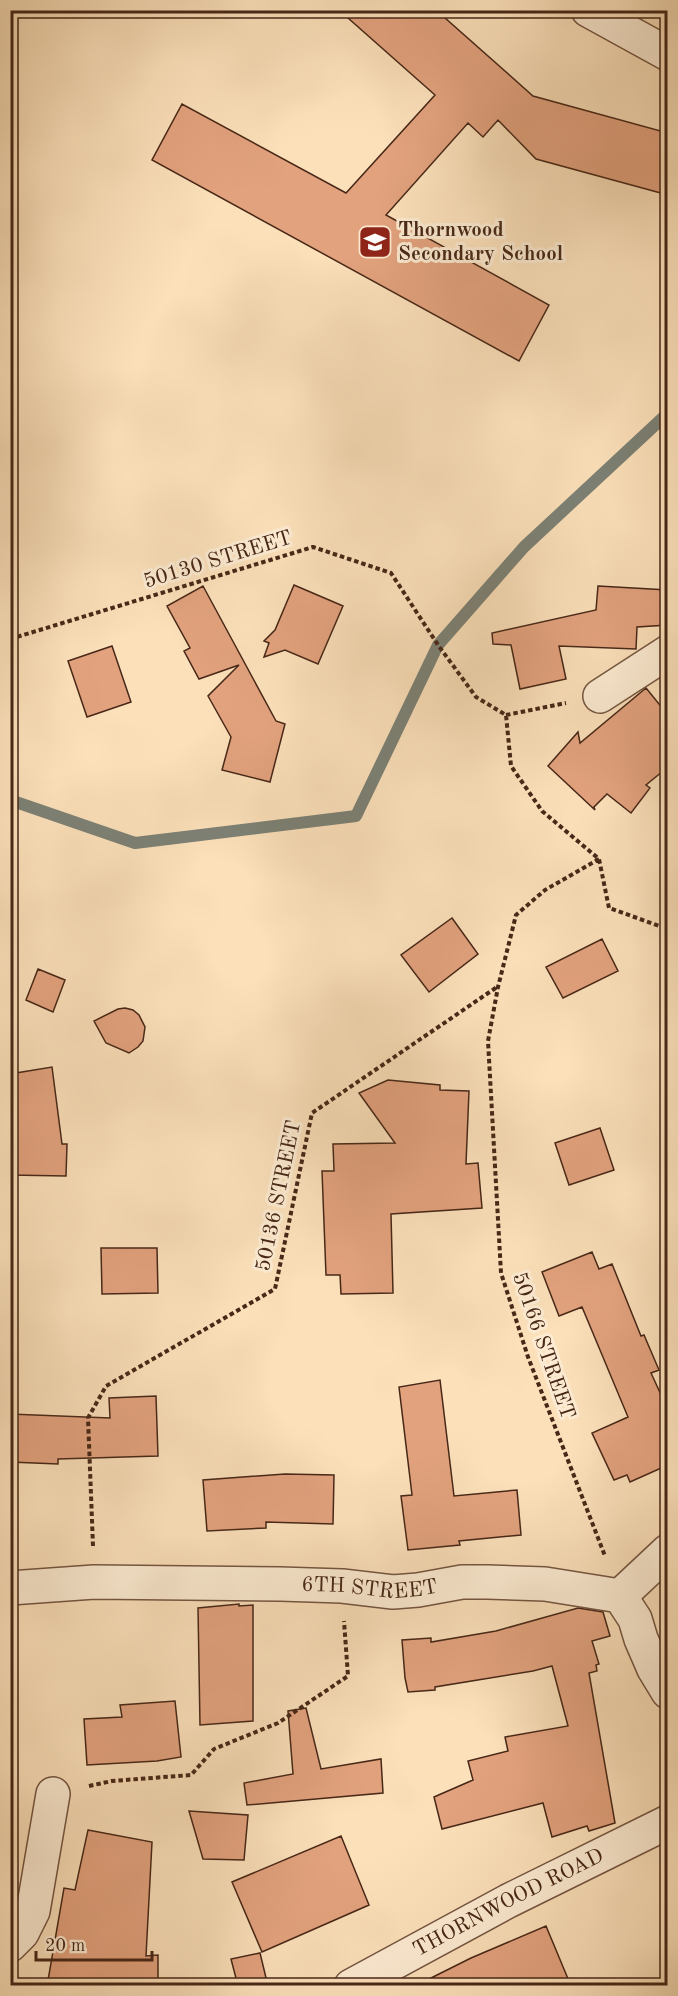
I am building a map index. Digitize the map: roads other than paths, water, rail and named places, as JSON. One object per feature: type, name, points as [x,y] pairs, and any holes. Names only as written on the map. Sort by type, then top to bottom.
[{"type":"street","points":[[588,10],[668,54]]},
{"type":"street","points":[[600,696],[668,652]]},
{"type":"street","points":[[668,1551],[620,1596],[635,1619],[654,1669],[668,1692]]},
{"type":"street","name":"6TH STREET","points":[[10,1588],[94,1582],[342,1586],[393,1592],[462,1582],[487,1582],[545,1584],[620,1596]]},
{"type":"street","points":[[10,1946],[22,1933],[33,1911],[53,1794]]},
{"type":"street","name":"THORNWOOD ROAD","points":[[351,1986],[508,1901],[668,1822]]},
{"type":"waterway","points":[[10,800],[135,843],[356,816],[438,645],[524,547],[668,413]]},
{"type":"place","name":"Thornwood Secondary School","points":[[375,242]]}]
